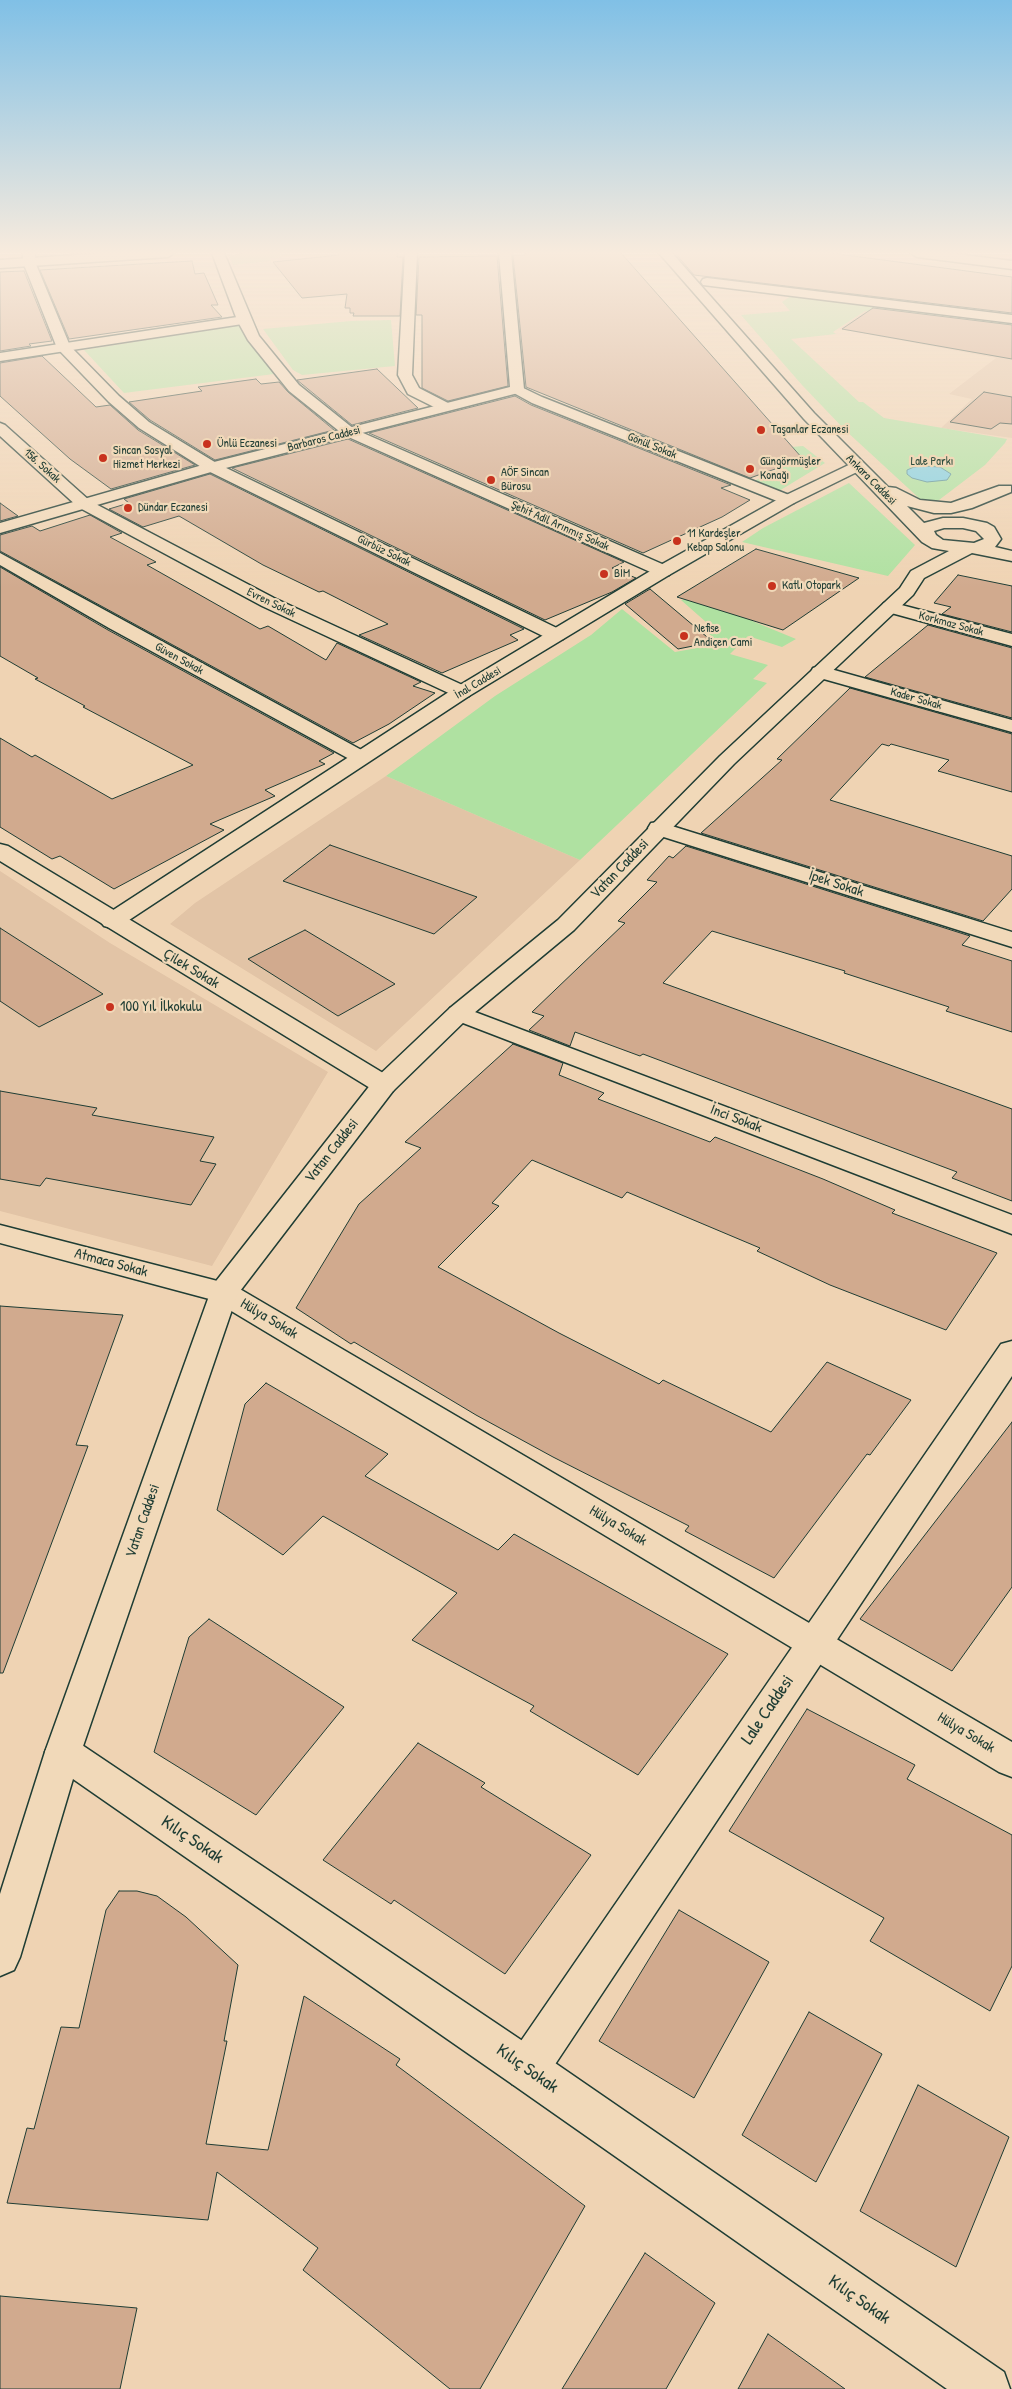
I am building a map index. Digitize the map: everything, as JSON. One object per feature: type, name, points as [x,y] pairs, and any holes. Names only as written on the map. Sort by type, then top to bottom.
[{"type":"street","name":"Gürbüz Sokak","points":[[80,364],[114,399],[144,425],[212,467],[556,635]]},
{"type":"street","name":"Şehit Adil Arınmış Sokak","points":[[275,364],[294,388],[348,432],[663,571]]},
{"type":"street","points":[[405,364],[405,374],[413,391],[445,407]]},
{"type":"street","points":[[514,364],[517,390]]},
{"type":"street","name":"Ankara Caddesi","points":[[764,364],[809,416],[929,538]]},
{"type":"street","name":"Barbaros Caddesi","points":[[0,528],[212,467],[517,390]]},
{"type":"street","name":"Gönül Sokak","points":[[517,390],[537,400],[788,500]]},
{"type":"street","name":"156. Sokak","points":[[0,428],[84,504]]},
{"type":"street","name":"İnal Caddesi","points":[[112,921],[462,692],[663,571],[788,500],[857,466]]},
{"type":"street","points":[[873,482],[915,504],[934,508],[966,505],[1009,486]]},
{"type":"street","points":[[917,575],[929,538],[926,531],[935,525],[953,522],[973,524],[1009,486]]},
{"type":"street","name":"Evren Sokak","points":[[84,504],[268,602],[462,692]]},
{"type":"street","name":"Vatan Caddesi","points":[[0,1957],[63,1752],[223,1292],[384,1085],[459,1014],[566,925],[659,828],[890,607],[907,590],[917,575],[993,539],[988,530],[973,524]]},
{"type":"street","points":[[929,538],[947,546],[972,548],[1012,556]]},
{"type":"street","name":"Güven Sokak","points":[[0,558],[124,629],[360,757]]},
{"type":"street","name":"Korkmaz Sokak","points":[[890,607],[1012,640]]},
{"type":"street","name":"Kader Sokak","points":[[820,672],[1012,726]]},
{"type":"street","name":"İpek Sokak","points":[[659,828],[1012,940]]},
{"type":"street","name":"Çilek Sokak","points":[[0,851],[384,1085]]},
{"type":"street","name":"İnci Sokak","points":[[459,1014],[1012,1225]]},
{"type":"street","name":"Atmaca Sokak","points":[[0,1234],[223,1292]]},
{"type":"street","name":"Hülya Sokak","points":[[223,1292],[1012,1761]]},
{"type":"street","name":"Lale Caddesi","points":[[527,2068],[1012,1352]]},
{"type":"street","name":"Kılıç Sokak","points":[[63,1752],[527,2068],[987,2389]]},
{"type":"shaded area","points":[[988,364],[1012,364],[1012,438],[941,428],[972,399],[949,394]]},
{"type":"shaded area","points":[[386,776],[580,860],[376,1051],[170,924],[195,903]]},
{"type":"shaded area","name":"100 Yıl İlkokulu","points":[[0,871],[110,943],[328,1072],[212,1266],[0,1211]]},
{"type":"green space","points":[[97,364],[267,364],[274,374],[124,393]]},
{"type":"green space","points":[[289,364],[395,364],[395,366],[302,375],[293,370]]},
{"type":"green space","name":"Lale Parkı","points":[[784,364],[819,364],[859,402],[863,402],[884,418],[1007,439],[985,465],[939,500],[932,502],[920,499],[845,430]]},
{"type":"green space","points":[[803,446],[825,463],[779,491],[754,481],[782,468],[752,457],[722,467],[710,462],[735,452]]},
{"type":"green space","points":[[849,483],[915,545],[888,576],[742,542],[763,528]]},
{"type":"green space","points":[[692,599],[728,611],[796,639],[782,647],[748,636],[730,654],[768,665],[753,679],[767,683],[580,860],[386,776],[495,696],[591,635],[622,609],[675,652],[719,644],[708,633],[715,630],[681,600]]},
{"type":"water","points":[[923,466],[940,467],[951,474],[947,480],[927,482],[912,478],[907,474],[907,470]]},
{"type":"building","points":[[0,364],[51,364],[96,407],[110,405],[138,430],[195,465],[111,489],[70,459],[0,396]]},
{"type":"building","points":[[422,364],[506,364],[508,386],[448,401],[422,388]]},
{"type":"building","points":[[524,364],[719,364],[803,459],[750,478],[526,387]]},
{"type":"building","points":[[377,369],[418,408],[352,425],[297,380]]},
{"type":"building","points":[[256,379],[261,384],[279,382],[288,392],[334,430],[215,460],[150,420],[129,402],[202,391],[198,387]]},
{"type":"building","points":[[984,392],[1012,397],[1012,424],[1000,423],[991,429],[950,422]]},
{"type":"building","points":[[515,396],[531,405],[731,485],[721,488],[750,500],[722,517],[643,553],[369,433]]},
{"type":"building","points":[[348,439],[624,562],[612,568],[636,578],[612,592],[545,620],[232,468]]},
{"type":"building","points":[[210,474],[524,629],[510,635],[518,640],[442,673],[359,635],[388,624],[323,591],[319,592],[263,565],[179,516],[143,527],[109,509],[129,503],[124,499]]},
{"type":"building","points":[[0,503],[18,516],[0,521]]},
{"type":"building","points":[[90,515],[122,533],[110,537],[156,562],[147,565],[260,629],[268,626],[326,660],[337,643],[421,682],[413,686],[435,693],[389,724],[353,743],[0,551],[0,535],[32,526],[40,531]]},
{"type":"building","name":"Katlı Otopark","points":[[756,549],[859,578],[783,630],[677,597]]},
{"type":"building","points":[[0,567],[108,630],[334,753],[319,761],[325,764],[265,790],[275,796],[210,824],[224,830],[114,889],[60,856],[52,859],[0,827],[0,738],[32,757],[35,755],[112,799],[193,765],[83,707],[85,706],[35,679],[38,678],[0,656]]},
{"type":"building","points":[[958,575],[1012,586],[1012,632],[942,614],[951,607],[934,603]]},
{"type":"building","points":[[650,589],[713,642],[678,649],[625,604]]},
{"type":"building","points":[[928,625],[1012,648],[1012,718],[865,677]]},
{"type":"building","points":[[850,688],[1012,734],[1012,792],[938,771],[949,760],[891,744],[889,746],[882,744],[830,800],[1012,856],[1012,889],[983,921],[701,833],[782,760],[777,759]]},
{"type":"building","points":[[330,845],[477,897],[434,934],[283,881]]},
{"type":"building","points":[[686,846],[970,936],[962,945],[1012,961],[1012,1032],[946,1011],[949,1007],[844,973],[845,971],[712,931],[663,983],[1012,1109],[1012,1201],[952,1178],[957,1172],[643,1054],[640,1056],[575,1032],[570,1046],[529,1030],[544,1016],[532,1012],[625,923],[618,921],[657,882],[647,880],[669,856],[673,858]]},
{"type":"building","points":[[0,928],[103,994],[39,1027],[0,1001]]},
{"type":"building","points":[[305,930],[395,984],[338,1016],[248,959]]},
{"type":"building","points":[[513,1044],[563,1063],[559,1075],[604,1093],[598,1099],[710,1142],[715,1137],[823,1179],[895,1210],[892,1213],[997,1253],[946,1330],[830,1285],[757,1251],[760,1248],[627,1192],[622,1198],[532,1160],[492,1203],[499,1206],[438,1267],[559,1333],[659,1384],[663,1380],[771,1432],[827,1362],[911,1400],[870,1455],[867,1454],[774,1578],[685,1531],[689,1526],[553,1457],[476,1415],[354,1342],[351,1344],[296,1308],[359,1204],[421,1148],[405,1142]]},
{"type":"building","points":[[0,1091],[97,1108],[92,1115],[214,1137],[200,1161],[216,1164],[191,1205],[46,1178],[40,1186],[0,1179]]},
{"type":"building","points":[[0,1306],[123,1315],[76,1445],[88,1446],[3,1673],[0,1673]]},
{"type":"building","points":[[266,1383],[388,1454],[365,1476],[498,1550],[514,1534],[728,1654],[638,1775],[530,1711],[534,1706],[412,1640],[457,1593],[323,1516],[283,1555],[217,1510],[245,1404]]},
{"type":"building","points":[[1012,1422],[1012,1587],[952,1671],[860,1619]]},
{"type":"building","points":[[209,1619],[344,1707],[256,1815],[154,1752],[189,1637]]},
{"type":"building","points":[[807,1709],[915,1765],[907,1779],[1012,1835],[1012,1966],[990,2011],[870,1941],[884,1918],[729,1831]]},
{"type":"building","points":[[418,1743],[485,1783],[481,1787],[591,1855],[505,1974],[394,1900],[391,1904],[323,1860]]},
{"type":"building","points":[[119,1891],[137,1891],[157,1896],[186,1917],[238,1965],[224,2041],[227,2041],[206,2144],[268,2150],[304,1996],[400,2059],[396,2065],[585,2206],[480,2389],[450,2389],[303,2270],[318,2248],[217,2172],[208,2220],[7,2203],[27,2128],[34,2129],[61,2027],[79,2028],[106,1910]]},
{"type":"building","points":[[679,1910],[769,1962],[694,2098],[599,2041]]},
{"type":"building","points":[[809,2012],[882,2054],[816,2182],[742,2135]]},
{"type":"building","points":[[918,2085],[1009,2137],[956,2267],[860,2211]]},
{"type":"building","points":[[645,2253],[715,2303],[666,2389],[562,2389]]},
{"type":"building","points":[[0,2296],[137,2308],[120,2389],[0,2389]]},
{"type":"building","points":[[768,2334],[845,2389],[738,2389]]},
{"type":"place","name":"Taşanlar Eczanesi","points":[[761,430]]},
{"type":"place","name":"Ünlü Eczanesi","points":[[207,444]]},
{"type":"place","name":"Sincan Sosyal Hizmet Merkezi","points":[[103,458]]},
{"type":"place","name":"Güngörmüşler Konağı","points":[[750,469]]},
{"type":"place","name":"AÖF Sincan Bürosu","points":[[491,480]]},
{"type":"place","name":"Dündar Eczanesi","points":[[128,508]]},
{"type":"place","name":"11 Kardeşler Kebap Salonu","points":[[677,541]]},
{"type":"place","name":"BİM","points":[[604,574]]},
{"type":"place","name":"Katlı Otopark","points":[[772,586]]},
{"type":"place","name":"Nefise Andiçen Cami","points":[[684,636]]},
{"type":"place","name":"100 Yıl İlkokulu","points":[[110,1007]]}]
